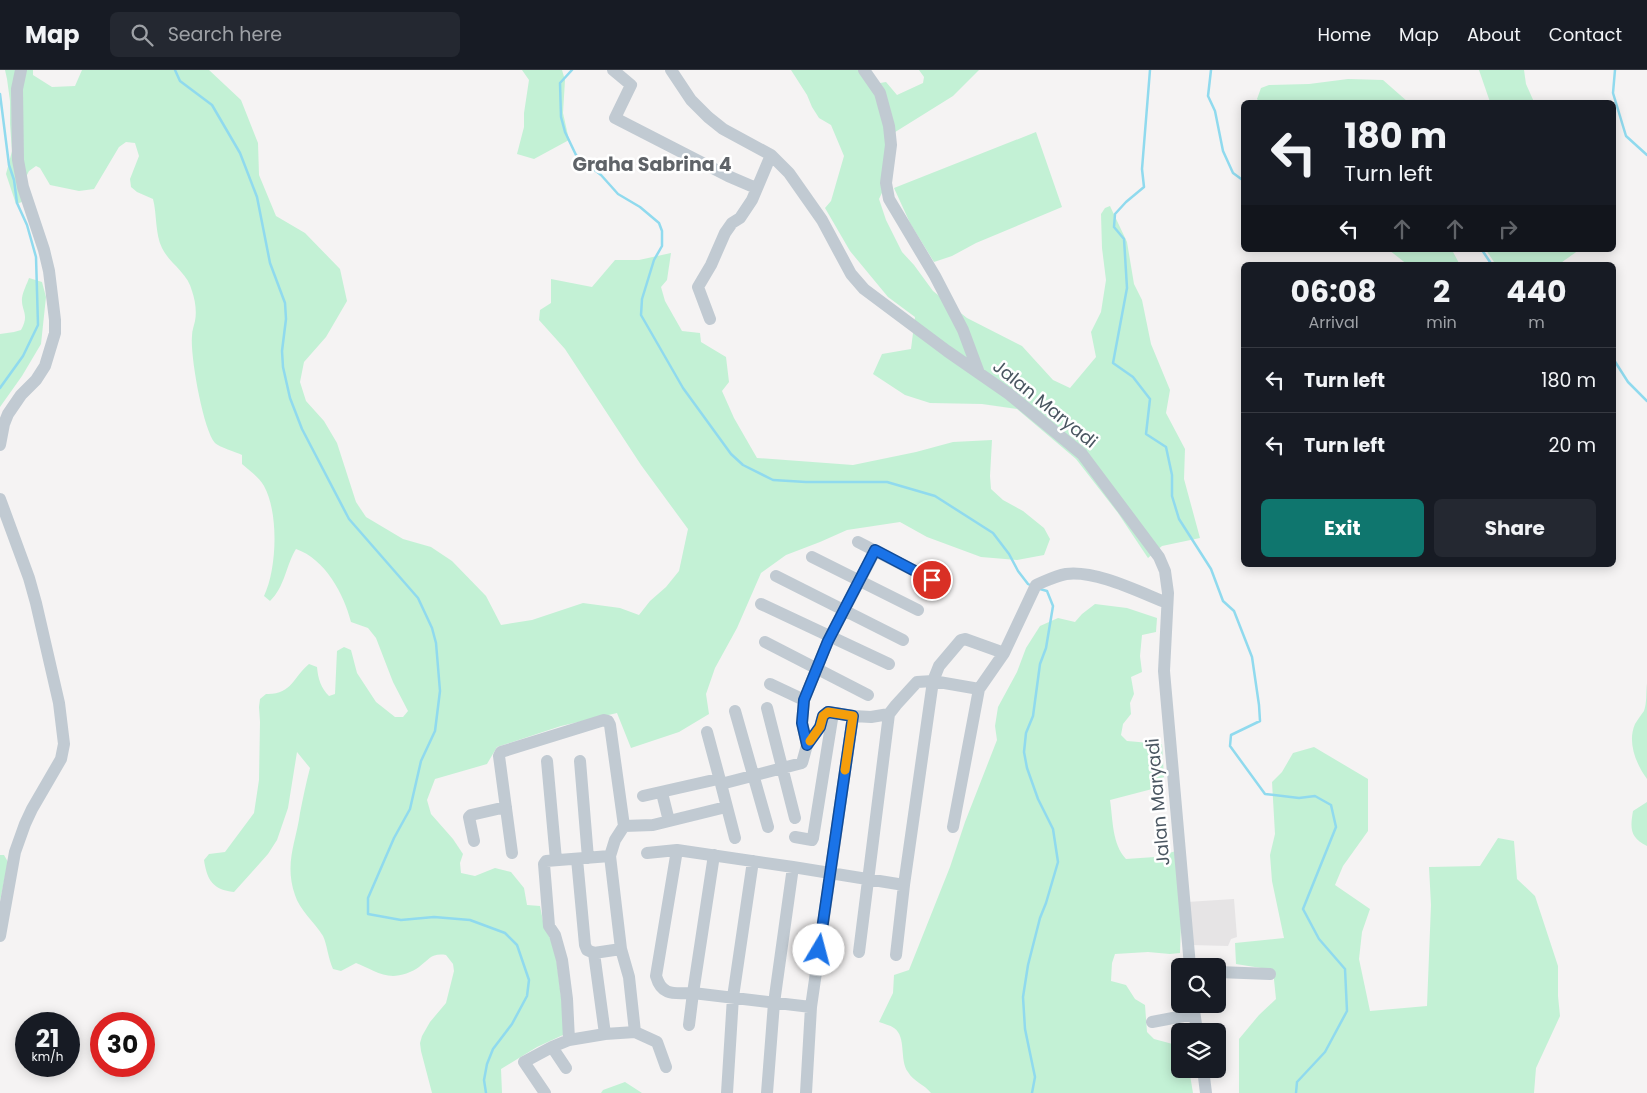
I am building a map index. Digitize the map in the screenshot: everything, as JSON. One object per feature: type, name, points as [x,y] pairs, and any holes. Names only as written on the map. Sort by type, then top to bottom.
[{"type":"street","points":[[0,445],[8,414],[12,406],[36,380],[45,366],[55,333],[49,271],[23,187],[18,160],[16,89],[21,70]]},
{"type":"street","points":[[613,70],[631,85],[615,118],[728,176],[756,188]]},
{"type":"street","name":"Jalan Maryadi","points":[[671,70],[691,100],[708,117],[724,129],[771,155],[784,168],[822,220],[850,274],[864,289],[1054,429],[1088,460],[1159,557],[1165,571],[1167,603],[1164,671],[1189,958]]},
{"type":"street","points":[[864,70],[880,93],[889,126],[891,145],[886,183],[889,199],[964,330],[979,373]]},
{"type":"street","points":[[710,319],[698,287],[725,233],[732,223],[740,218],[752,200],[771,155]]},
{"type":"street","points":[[0,499],[36,602],[57,695],[64,744],[61,759],[32,809],[15,852],[0,936]]},
{"type":"street","points":[[858,542],[932,580]]},
{"type":"street","points":[[807,745],[802,723],[804,700],[830,636],[875,550]]},
{"type":"street","points":[[812,557],[918,610]]},
{"type":"street","points":[[953,827],[979,689],[1004,653],[1035,588],[1057,576],[1079,574],[1127,586],[1167,603]]},
{"type":"street","points":[[776,576],[903,640]]},
{"type":"street","points":[[761,604],[889,664]]},
{"type":"street","points":[[896,955],[933,681],[939,666],[961,640],[965,638],[1004,653]]},
{"type":"street","points":[[765,642],[868,695]]},
{"type":"street","points":[[859,952],[889,714],[896,704],[918,682],[933,681],[979,689]]},
{"type":"street","points":[[770,684],[804,700]]},
{"type":"street","points":[[767,708],[795,818]]},
{"type":"street","points":[[735,711],[768,826]]},
{"type":"street","points":[[642,796],[802,763],[807,745],[820,727],[823,716],[828,712],[872,717],[889,714]]},
{"type":"street","points":[[795,837],[809,840],[813,838],[833,713]]},
{"type":"street","points":[[806,1093],[811,1007],[853,716]]},
{"type":"street","points":[[512,853],[499,756],[501,752],[604,720],[608,721],[624,826],[615,840],[610,856],[621,948],[629,976],[635,1032]]},
{"type":"street","points":[[707,732],[736,838]]},
{"type":"street","points":[[547,761],[556,860]]},
{"type":"street","points":[[580,761],[585,945],[588,950],[594,953],[621,948]]},
{"type":"street","points":[[662,793],[669,821]]},
{"type":"street","points":[[474,841],[469,817],[506,806]]},
{"type":"street","points":[[624,826],[653,825],[726,807]]},
{"type":"street","points":[[647,853],[677,850],[753,860],[904,885]]},
{"type":"street","points":[[677,850],[656,976],[660,987],[665,992],[672,994],[693,993],[811,1007]]},
{"type":"street","points":[[689,1025],[714,855]]},
{"type":"street","points":[[569,1040],[567,999],[562,960],[557,940],[549,926],[544,864],[546,861],[610,856]]},
{"type":"street","points":[[727,1093],[733,997],[753,860]]},
{"type":"street","points":[[767,1093],[774,1003],[793,867]]},
{"type":"street","points":[[594,953],[605,1034]]},
{"type":"street","points":[[1226,972],[1270,974]]},
{"type":"street","points":[[1152,1022],[1181,1013]]},
{"type":"street","points":[[545,1093],[524,1062],[569,1040],[605,1034],[635,1032],[657,1042],[666,1067]]},
{"type":"street","points":[[552,1047],[566,1068]]},
{"type":"street","points":[[1204,1078],[1206,1093]]},
{"type":"shaded area","points":[[1234,899],[1237,937],[1231,939],[1228,946],[1191,945],[1187,902]]},
{"type":"green space","points":[[5,70],[33,70],[33,75],[52,87],[75,86],[82,70],[209,70],[241,100],[258,143],[259,175],[276,216],[305,233],[340,269],[347,301],[326,337],[304,362],[300,382],[306,401],[324,421],[337,443],[356,502],[366,517],[403,539],[431,547],[452,561],[486,596],[501,625],[532,620],[583,603],[620,608],[639,615],[679,571],[688,529],[641,465],[565,349],[539,320],[540,310],[551,303],[551,279],[592,287],[615,260],[639,260],[671,253],[667,280],[661,287],[665,301],[682,331],[700,333],[701,342],[726,357],[729,382],[722,391],[734,418],[757,458],[853,465],[953,442],[992,440],[991,489],[1003,500],[1023,511],[1044,528],[1050,539],[1044,555],[1017,560],[981,557],[927,537],[900,522],[847,530],[786,555],[761,573],[737,628],[715,668],[706,694],[709,714],[679,732],[631,748],[617,713],[561,726],[497,747],[487,764],[435,779],[427,800],[431,814],[453,839],[463,854],[460,863],[461,873],[475,876],[495,868],[511,872],[524,888],[527,905],[540,906],[544,926],[555,948],[564,1021],[563,1035],[537,1047],[501,1069],[502,1093],[432,1093],[420,1043],[430,1022],[446,1003],[454,971],[453,964],[446,955],[437,955],[431,957],[413,971],[396,976],[383,975],[356,963],[341,971],[333,969],[323,936],[297,900],[292,884],[292,853],[310,768],[297,752],[288,808],[277,840],[268,854],[234,892],[221,889],[212,883],[204,860],[209,854],[225,852],[254,813],[259,780],[259,707],[260,699],[266,694],[275,694],[287,688],[309,664],[317,667],[320,683],[326,693],[329,696],[335,694],[337,651],[344,647],[351,650],[357,673],[376,702],[395,717],[403,717],[408,711],[393,682],[376,638],[368,628],[351,622],[344,600],[338,589],[316,561],[296,549],[275,595],[270,601],[264,596],[272,571],[274,556],[274,526],[269,497],[260,480],[242,464],[242,455],[217,445],[210,435],[198,391],[193,359],[192,334],[196,313],[194,298],[187,279],[162,248],[158,237],[153,199],[137,192],[131,187],[130,179],[139,156],[135,143],[126,142],[119,147],[94,189],[79,191],[50,185],[40,168],[36,166],[27,175],[22,202],[16,204],[6,174],[12,151],[10,101]]},
{"type":"green space","points":[[522,70],[562,70],[565,80],[563,113],[569,140],[534,159],[517,154],[524,127],[529,80]]},
{"type":"green space","points":[[791,70],[865,70],[874,84],[886,82],[897,95],[923,83],[924,77],[919,70],[979,70],[953,96],[892,134],[891,174],[879,199],[886,220],[902,252],[933,291],[967,318],[1022,346],[1053,380],[1070,388],[1096,357],[1091,332],[1101,312],[1106,280],[1102,248],[1101,214],[1105,208],[1110,206],[1127,242],[1134,284],[1142,300],[1151,344],[1170,390],[1166,413],[1185,449],[1184,479],[1200,538],[1162,546],[1148,558],[1118,513],[1076,459],[1017,409],[982,404],[930,403],[905,395],[873,374],[882,354],[911,349],[915,317],[888,297],[850,251],[825,208],[831,201],[844,156],[831,125],[819,118]]},
{"type":"green space","points":[[1479,70],[1524,70],[1526,84],[1533,100],[1489,100]]},
{"type":"green space","points":[[1348,79],[1383,80],[1406,100],[1257,99],[1261,88],[1269,85],[1309,84]]},
{"type":"green space","points":[[1036,132],[1062,207],[976,243],[952,256],[934,262],[910,223],[894,188]]},
{"type":"green space","points":[[1392,252],[1453,252],[1458,262],[1404,262]]},
{"type":"green space","points":[[1487,252],[1576,252],[1562,262],[1494,262]]},
{"type":"green space","points":[[29,278],[42,282],[46,297],[41,344],[22,376],[0,407],[0,334],[21,330],[24,325],[25,316],[22,298]]},
{"type":"green space","points":[[1095,604],[1127,608],[1157,618],[1156,632],[1142,635],[1140,656],[1142,672],[1131,677],[1134,694],[1130,703],[1131,714],[1123,724],[1121,735],[1127,741],[1162,744],[1164,777],[1158,780],[1156,788],[1110,800],[1116,839],[1121,853],[1126,859],[1155,857],[1176,851],[1181,923],[1180,953],[1115,954],[1112,963],[1111,981],[1126,985],[1135,999],[1145,1005],[1147,1032],[1154,1039],[1171,1044],[1171,1078],[1190,1078],[1193,1093],[931,1093],[913,1078],[905,1067],[902,1043],[898,1032],[892,1027],[879,1022],[893,993],[894,975],[909,970],[950,867],[965,822],[997,740],[995,726],[998,707],[1017,672],[1026,648],[1040,626],[1058,618],[1075,622]]},
{"type":"green space","points":[[1647,683],[1647,779],[1636,760],[1632,738],[1635,724],[1645,708]]},
{"type":"green space","points":[[1314,747],[1368,779],[1368,831],[1343,866],[1335,885],[1370,909],[1362,932],[1359,959],[1370,1011],[1427,1006],[1431,905],[1429,867],[1480,866],[1498,838],[1514,841],[1517,879],[1535,896],[1558,966],[1560,1016],[1536,1068],[1534,1093],[1239,1093],[1239,1039],[1259,1015],[1276,999],[1273,970],[1236,964],[1235,943],[1284,938],[1272,881],[1270,855],[1275,834],[1272,782],[1282,772],[1293,753]]},
{"type":"green space","points":[[1647,802],[1647,846],[1634,836],[1632,823],[1633,811]]},
{"type":"green space","points":[[0,855],[4,855],[8,862],[0,901]]},
{"type":"green space","points":[[625,1082],[642,1093],[601,1093],[603,1090]]},
{"type":"waterway","points":[[175,70],[180,81],[212,105],[240,153],[257,197],[270,263],[285,303],[283,367],[290,398],[302,429],[349,519],[418,598],[432,628],[436,643],[440,691],[435,731],[421,761],[410,809],[394,838],[368,898],[368,914],[401,920],[434,917],[470,920],[505,933],[517,945],[529,980],[527,996],[512,1024],[493,1049],[487,1064],[484,1080],[486,1093]]},
{"type":"waterway","points":[[572,70],[560,83],[561,117],[565,132],[576,155],[601,175],[618,194],[640,207],[659,223],[662,231],[662,246],[654,260],[642,299],[641,315],[683,388],[731,454],[743,465],[773,480],[887,482],[935,496],[993,533],[1009,554],[1018,571],[1028,584],[1032,586]]},
{"type":"waterway","points":[[1150,70],[1142,169],[1144,187],[1115,214],[1114,227],[1124,239],[1127,288],[1113,363],[1133,377],[1150,399],[1146,434],[1166,447],[1172,475],[1172,496],[1179,519],[1211,569],[1223,601],[1234,611],[1252,657],[1260,721],[1231,735],[1230,746],[1265,794],[1299,798],[1315,796],[1331,805],[1336,827],[1303,909],[1319,939],[1345,969],[1347,1011],[1325,1052],[1297,1082],[1296,1093]]},
{"type":"waterway","points":[[1211,70],[1208,96],[1215,111],[1223,151],[1233,173],[1241,179]]},
{"type":"waterway","points":[[1615,70],[1613,93],[1615,100]]},
{"type":"waterway","points":[[0,94],[9,165],[14,180],[17,203],[27,225],[36,257],[38,325],[23,356],[0,388]]},
{"type":"waterway","points":[[1616,103],[1626,136],[1647,155]]},
{"type":"waterway","points":[[1483,252],[1490,262]]},
{"type":"waterway","points":[[1616,363],[1628,382],[1647,401]]},
{"type":"waterway","points":[[1032,1093],[1035,1077],[1025,1029],[1023,997],[1028,965],[1040,918],[1058,862],[1053,829],[1038,799],[1027,768],[1024,752],[1026,733],[1033,716],[1040,664],[1046,648],[1053,606],[1047,591],[1040,589]]},
{"type":"slow traffic","points":[[810,741],[820,727],[823,716],[828,712],[853,716],[845,770]]},
{"type":"district","name":"Graha Sabrina 4","points":[[652,164]]},
{"type":"route","points":[[819,950],[853,716],[828,712],[823,716],[820,727],[807,745],[802,723],[804,700],[828,641],[875,550],[932,580]]}]
